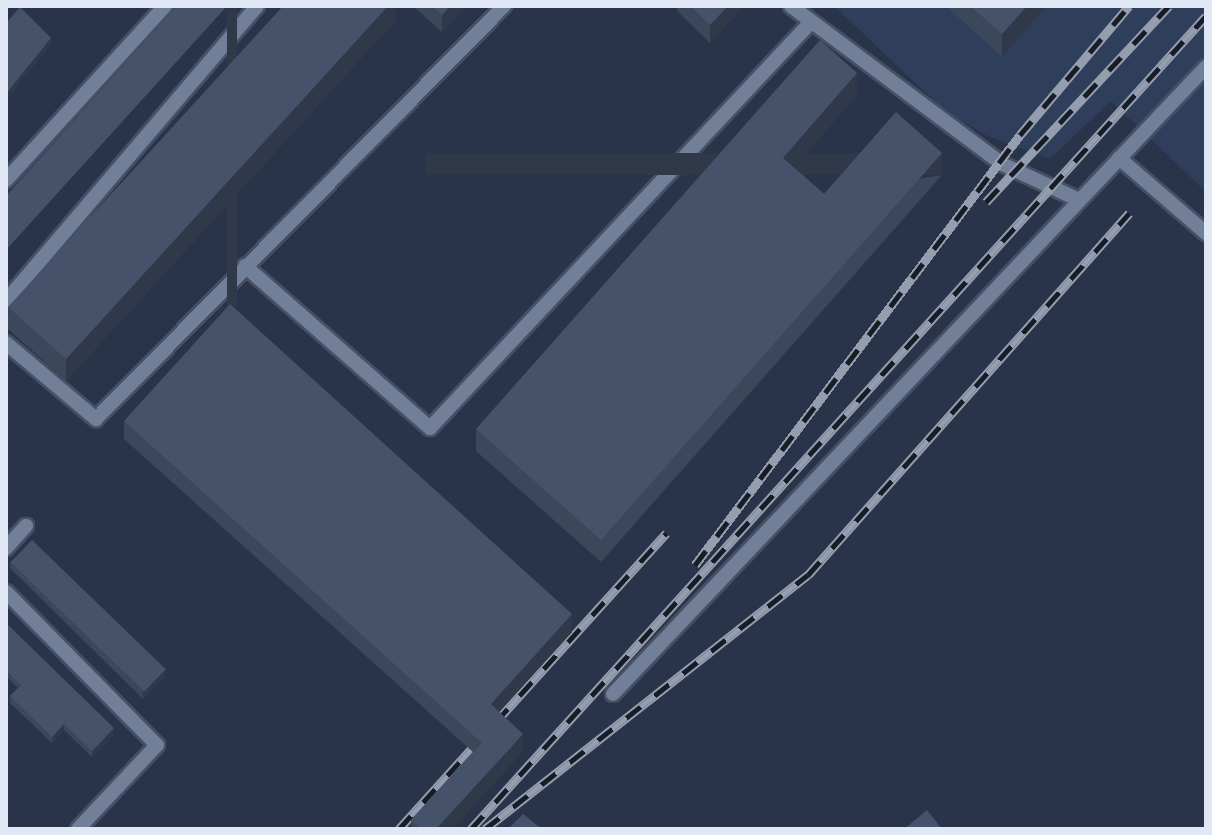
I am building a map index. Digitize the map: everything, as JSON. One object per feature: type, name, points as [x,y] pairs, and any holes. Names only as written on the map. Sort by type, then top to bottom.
[{"type":"lane","points":[[6,180],[165,6]]},
{"type":"lane","points":[[6,301],[257,6]]},
{"type":"lane","points":[[6,343],[96,419],[504,6]]},
{"type":"lane","points":[[791,6],[1002,164],[1077,199]]},
{"type":"lane","points":[[245,266],[430,428],[810,23]]},
{"type":"lane","points":[[613,694],[1077,199],[1206,67]]},
{"type":"lane","points":[[1119,158],[1206,233]]},
{"type":"lane","points":[[6,548],[26,526]]},
{"type":"lane","points":[[6,592],[157,745],[78,829]]},
{"type":"shaded area","points":[[834,6],[1206,6],[1206,192],[1111,101],[1050,159],[985,135],[944,110]]},
{"type":"building","points":[[177,6],[227,6],[6,250],[6,196]]},
{"type":"building","points":[[283,6],[388,6],[66,359],[8,307]]},
{"type":"building","points":[[432,6],[450,6],[442,15]]},
{"type":"building","points":[[690,6],[728,6],[710,25]]},
{"type":"building","points":[[970,6],[1027,6],[1002,34]]},
{"type":"building","points":[[20,7],[51,38],[6,94],[6,23]]},
{"type":"building","points":[[820,40],[857,73],[783,158],[824,194],[896,112],[942,153],[601,540],[476,429]]},
{"type":"building","points":[[230,304],[572,614],[491,704],[523,734],[436,829],[421,829],[411,820],[482,743],[124,421]]},
{"type":"building","points":[[32,540],[166,669],[144,692],[10,562]]},
{"type":"building","points":[[6,623],[114,728],[92,751],[64,724],[52,737],[10,696],[21,685],[6,670]]},
{"type":"building","points":[[927,810],[942,829],[904,829]]},
{"type":"building","points":[[523,814],[542,829],[508,829]]},
{"type":"railway","points":[[695,565],[1020,135],[1129,6]]},
{"type":"railway","points":[[986,202],[1169,6]]},
{"type":"railway","points":[[471,829],[1206,16]]},
{"type":"railway","points":[[485,829],[808,575],[1129,213]]},
{"type":"railway","points":[[399,829],[666,533]]}]
